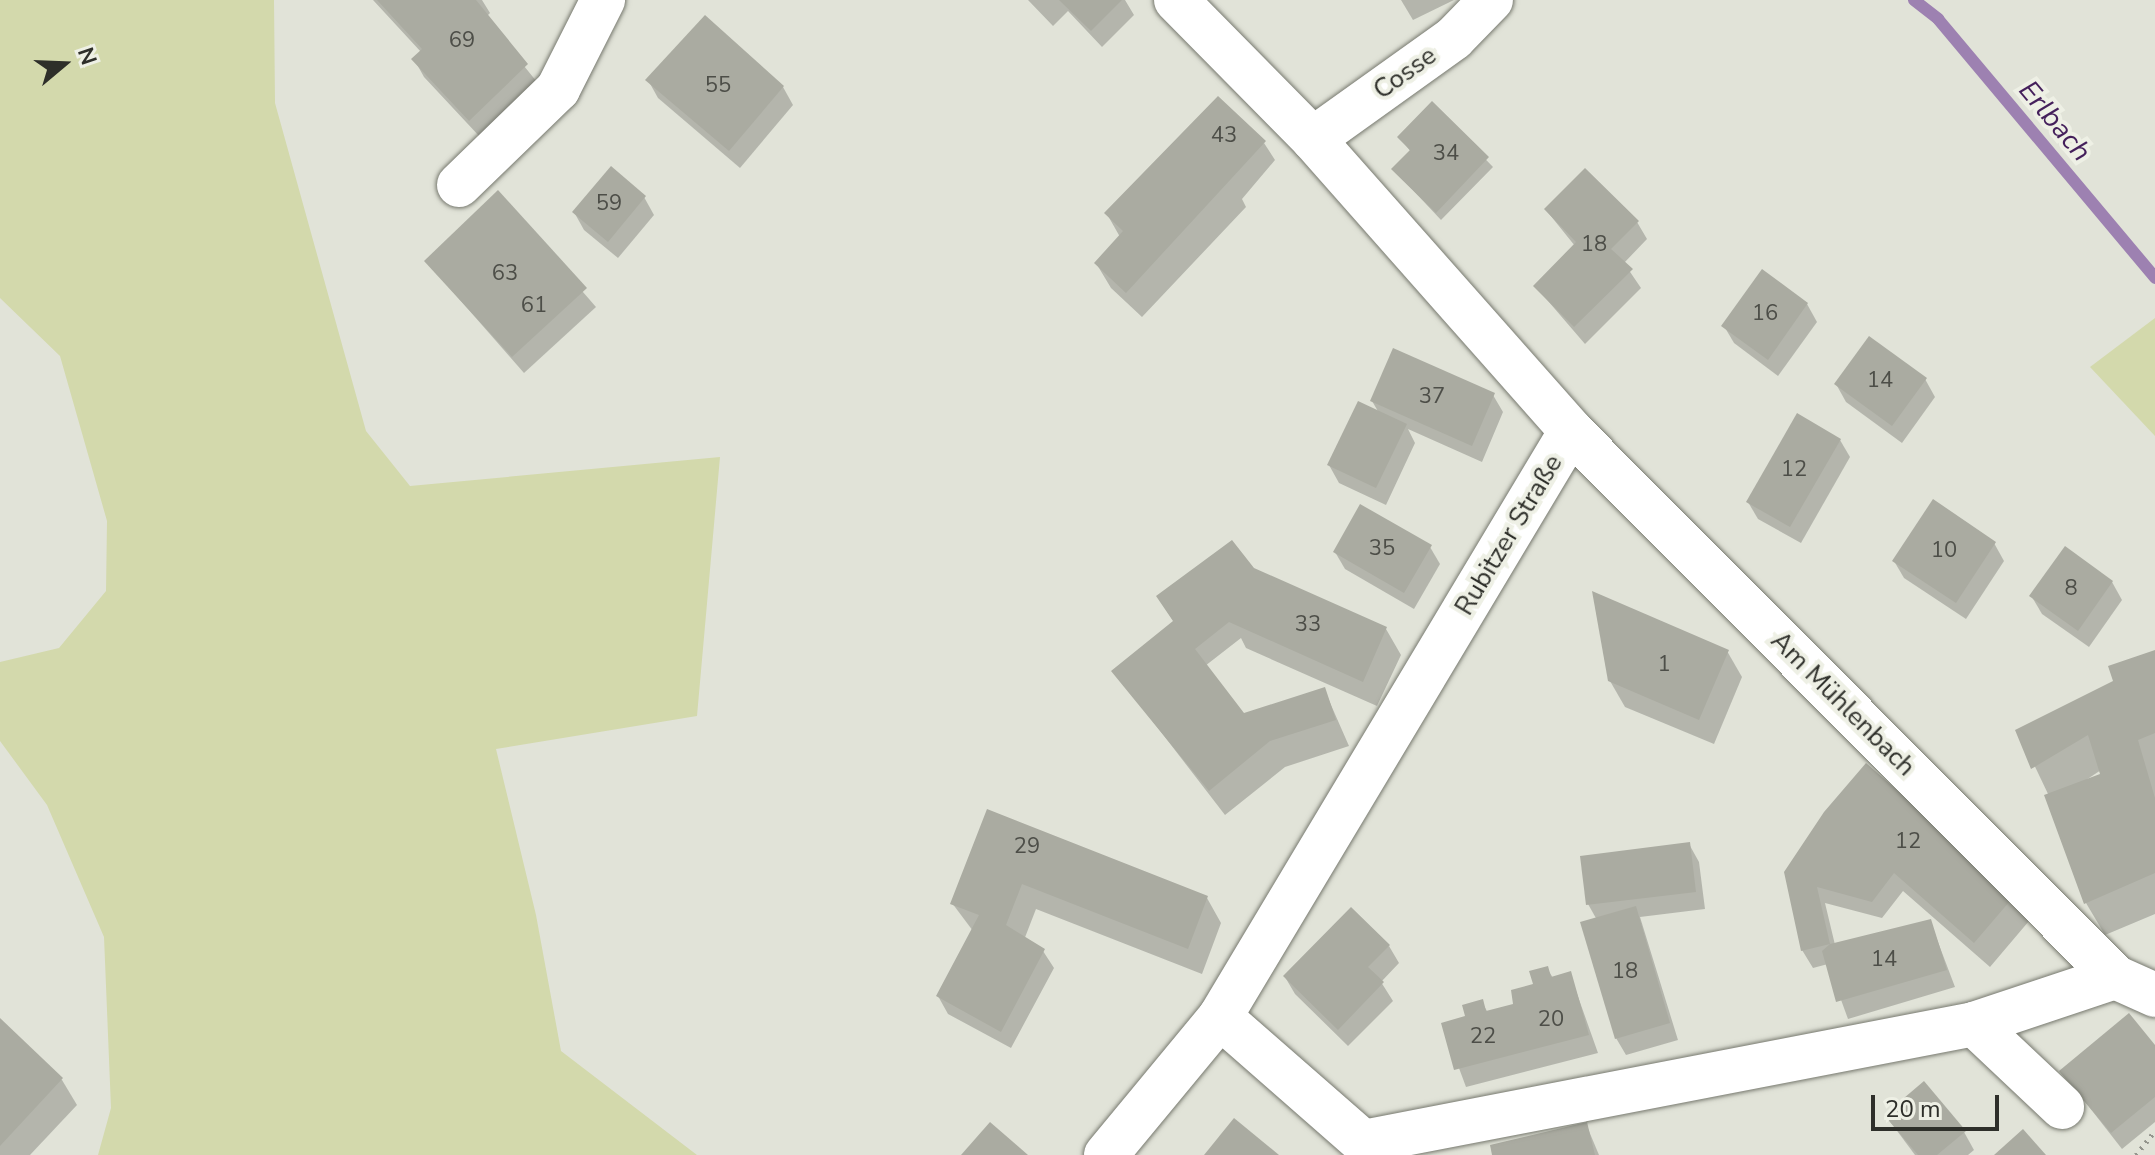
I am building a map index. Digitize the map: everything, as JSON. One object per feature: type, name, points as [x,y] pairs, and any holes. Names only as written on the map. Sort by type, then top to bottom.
[{"type":"street","points":[[459,185],[558,89],[603,0]]},
{"type":"street","name":"Rubitzer Straße","points":[[1106,1155],[1220,1017],[1571,431],[1313,139],[1176,0]]},
{"type":"street","name":"Cosse","points":[[1313,139],[1454,38],[1491,0]]},
{"type":"street","name":"Am Mühlenbach","points":[[1571,431],[2115,977]]},
{"type":"street","points":[[1220,1017],[1363,1142],[1974,1024],[2115,977],[2155,995]]},
{"type":"street","points":[[1974,1024],[2062,1107]]},
{"type":"path","points":[[2136,1155],[2155,1131]]},
{"type":"green space","points":[[0,0],[274,0],[275,103],[366,431],[410,486],[720,457],[697,716],[496,749],[536,915],[561,1051],[697,1155],[98,1155],[111,1108],[104,937],[47,805],[0,741],[0,662],[59,648],[106,591],[107,521],[60,356],[0,298]]},
{"type":"green space","points":[[2155,318],[2155,436],[2090,367]]},
{"type":"building","points":[[377,0],[476,0],[528,64],[469,121],[411,59],[422,49]]},
{"type":"building","points":[[1059,0],[1122,0],[1091,31]]},
{"type":"building","points":[[705,15],[784,86],[729,151],[645,80]]},
{"type":"building","points":[[1218,96],[1266,141],[1126,293],[1094,263],[1123,231],[1104,213]]},
{"type":"building","points":[[1432,101],[1489,157],[1436,213],[1391,169],[1410,150],[1397,137]]},
{"type":"building","points":[[611,166],[646,196],[608,242],[572,212]]},
{"type":"building","points":[[1585,168],[1639,221],[1611,249],[1633,269],[1574,327],[1533,286],[1576,242],[1544,209]]},
{"type":"building","points":[[498,190],[587,288],[512,357],[424,261]]},
{"type":"building","points":[[1762,269],[1808,303],[1768,360],[1721,326]]},
{"type":"building","points":[[1869,336],[1927,378],[1892,426],[1834,384]]},
{"type":"building","points":[[1393,348],[1495,393],[1472,446],[1370,401]]},
{"type":"building","points":[[1358,401],[1407,424],[1376,488],[1327,465]]},
{"type":"building","points":[[1797,413],[1841,439],[1790,527],[1746,502]]},
{"type":"building","points":[[1933,499],[1996,542],[1956,603],[1892,561]]},
{"type":"building","points":[[1360,504],[1432,545],[1404,593],[1333,552]]},
{"type":"building","points":[[1232,540],[1254,568],[1387,627],[1363,682],[1229,622],[1195,649],[1244,713],[1325,687],[1336,720],[1270,741],[1209,791],[1111,671],[1173,621],[1156,596]]},
{"type":"building","points":[[2065,546],[2113,581],[2078,631],[2029,596]]},
{"type":"building","points":[[1592,591],[1729,650],[1699,720],[1608,681]]},
{"type":"building","points":[[2155,650],[2155,733],[2138,740],[2155,798],[2155,873],[2084,904],[2044,795],[2100,774],[2088,735],[2031,769],[2015,730],[2113,681],[2108,666]]},
{"type":"building","points":[[1866,763],[2016,894],[1974,943],[1894,873],[1872,902],[1817,887],[1830,944],[1801,951],[1784,872],[1824,812]]},
{"type":"building","points":[[987,809],[1208,896],[1188,949],[1022,884],[1006,925],[1045,949],[1001,1032],[936,996],[979,915],[950,904]]},
{"type":"building","points":[[1690,842],[1696,892],[1586,905],[1580,856]]},
{"type":"building","points":[[1636,906],[1670,1023],[1615,1039],[1580,922]]},
{"type":"building","points":[[1351,907],[1390,945],[1368,967],[1384,982],[1338,1030],[1283,976]]},
{"type":"building","points":[[1931,919],[1947,970],[1836,1002],[1822,951],[1830,944]]},
{"type":"building","points":[[1548,966],[1551,977],[1571,971],[1589,1035],[1454,1070],[1441,1023],[1465,1016],[1462,1005],[1483,999],[1486,1011],[1513,1004],[1511,990],[1533,984],[1529,971]]},
{"type":"building","points":[[2129,1013],[2155,1045],[2155,1097],[2111,1133],[2059,1071]]},
{"type":"building","points":[[0,1018],[63,1078],[0,1146]]},
{"type":"building","points":[[1924,1081],[1966,1131],[1937,1155],[1918,1155],[1884,1115]]},
{"type":"building","points":[[1234,1118],[1279,1155],[1204,1155]]},
{"type":"building","points":[[990,1122],[1028,1155],[961,1155]]},
{"type":"building","points":[[1587,1122],[1595,1155],[1492,1155],[1490,1145]]},
{"type":"building","points":[[2023,1129],[2046,1155],[1994,1155]]},
{"type":"waterway","name":"Erlbach","points":[[1914,0],[1938,19],[2155,278]]}]
